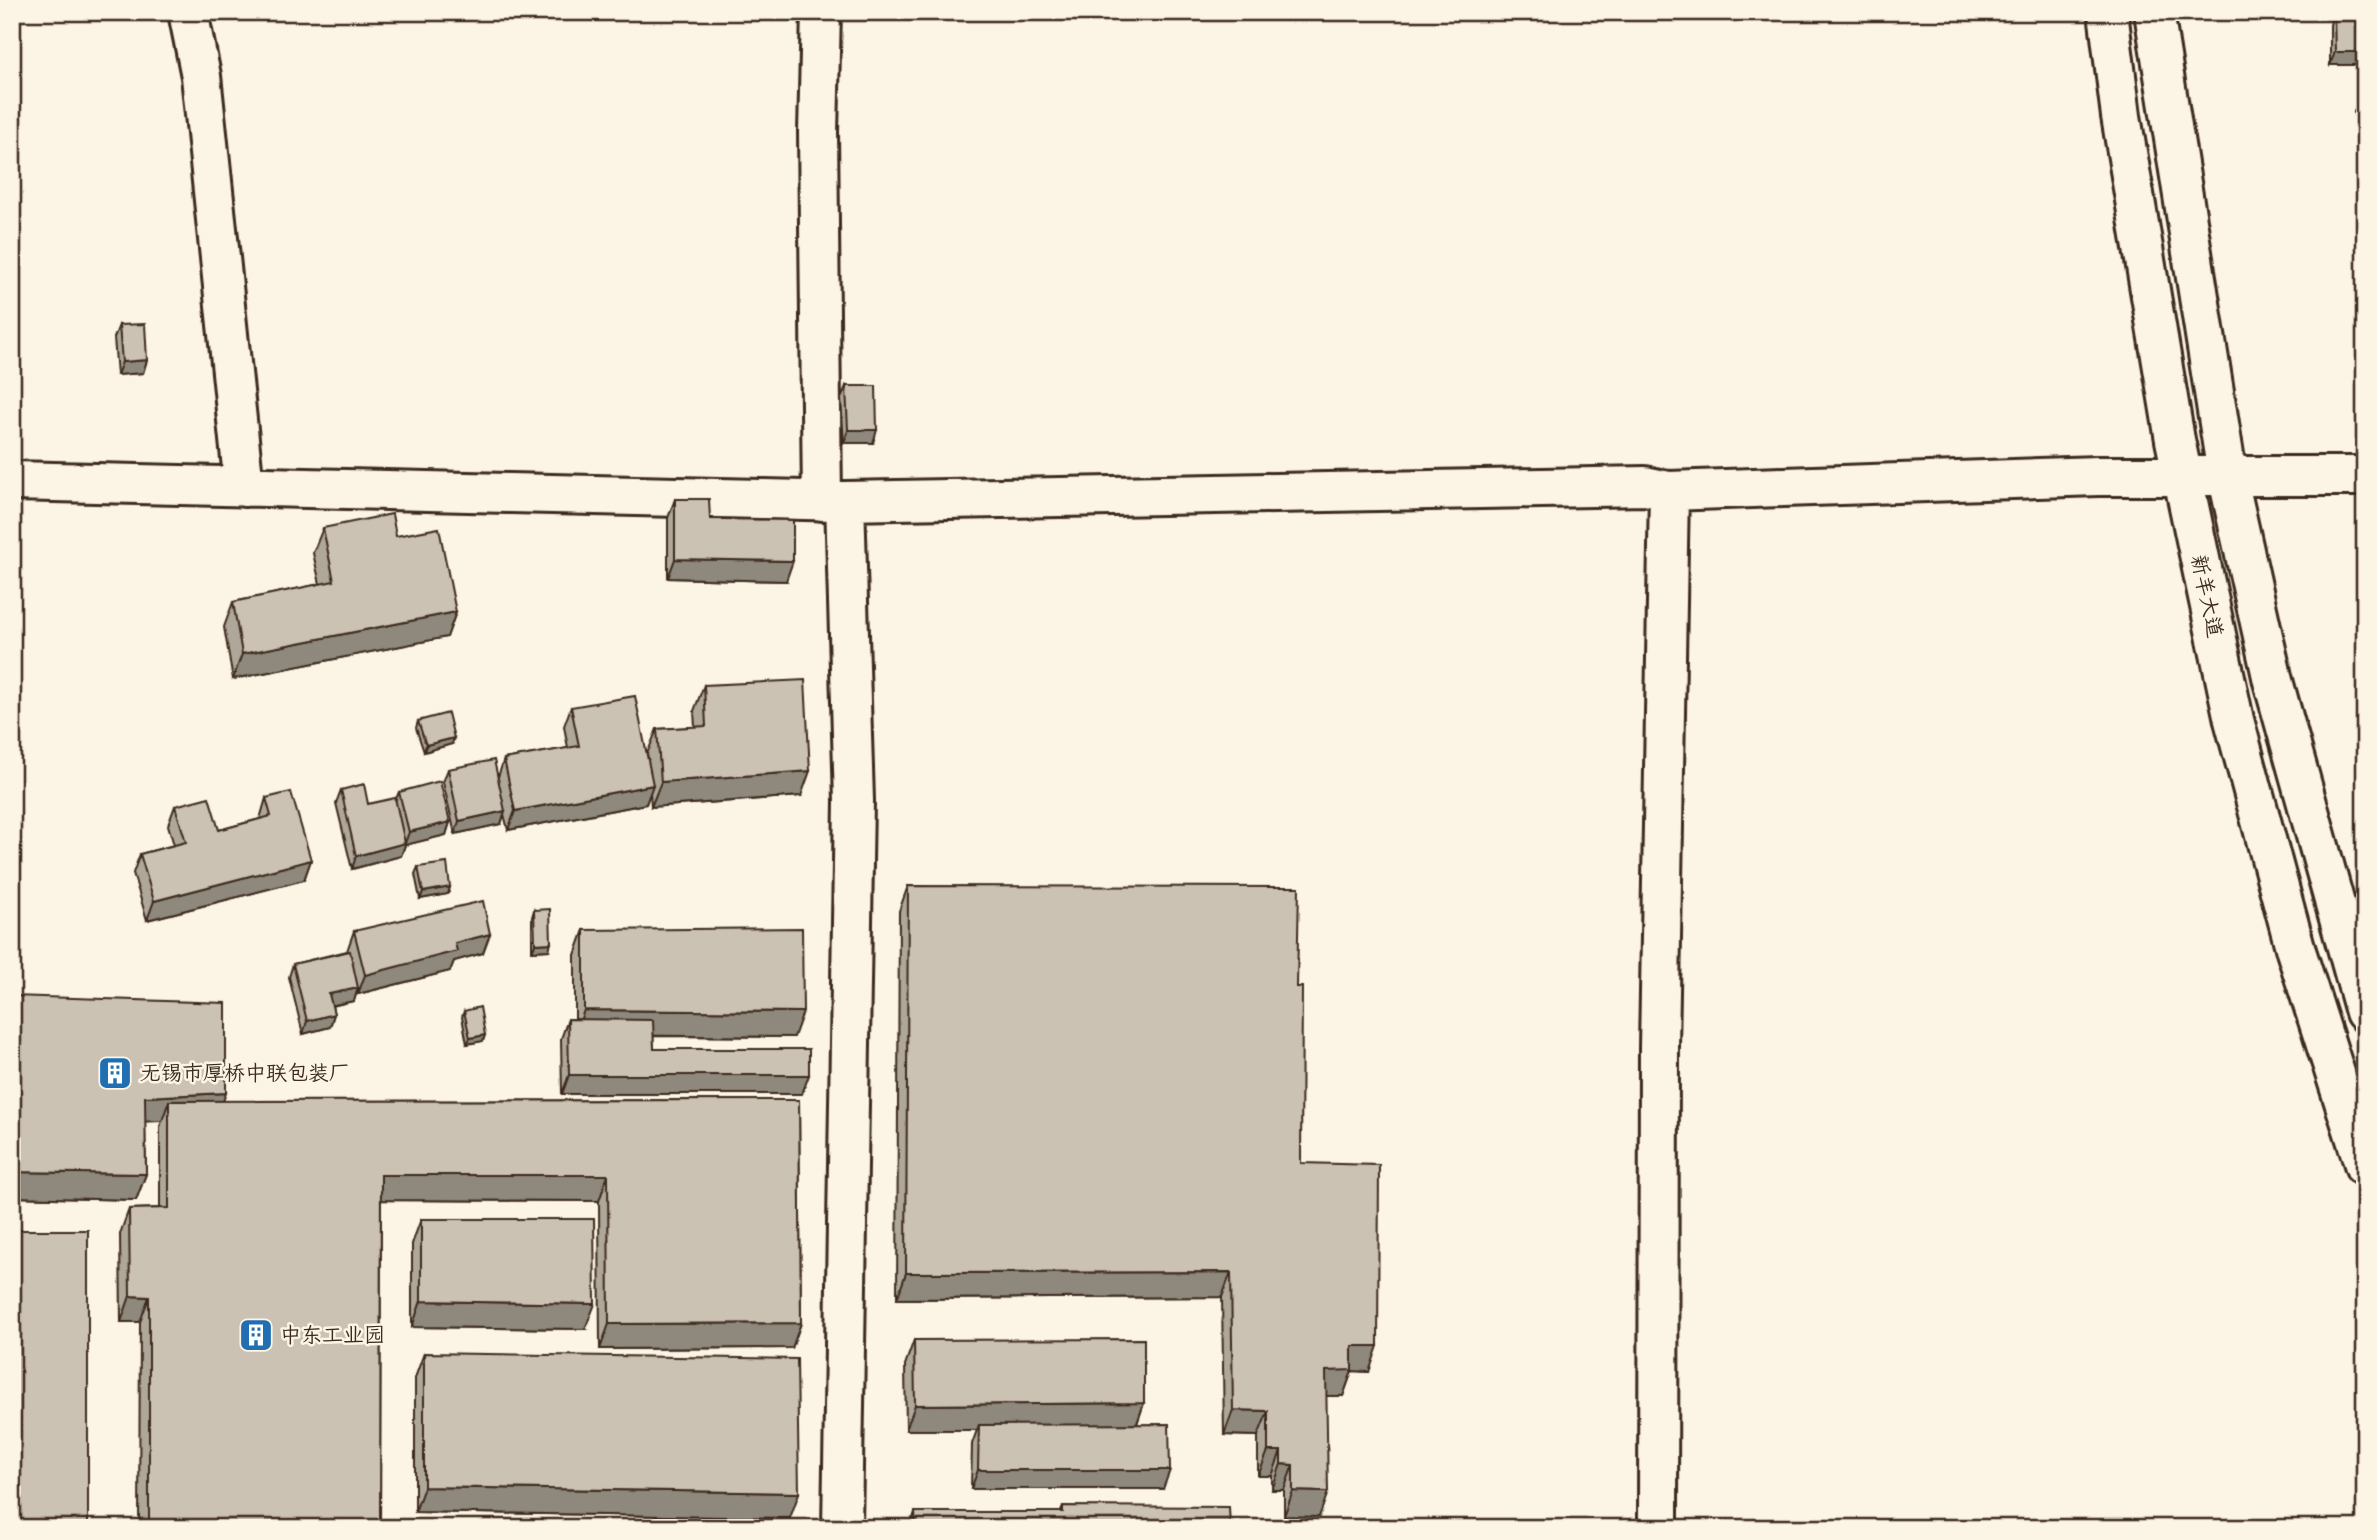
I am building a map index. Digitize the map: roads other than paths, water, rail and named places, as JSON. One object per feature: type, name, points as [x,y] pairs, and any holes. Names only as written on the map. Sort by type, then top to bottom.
[{"type":"street","points":[[188,12],[201,76],[244,487]]},
{"type":"street","points":[[821,12],[818,132],[834,501],[854,801],[842,1528]]},
{"type":"street","name":"新羊大道","points":[[2108,12],[2123,130],[2182,475],[2234,720],[2296,951],[2365,1167]]},
{"type":"street","points":[[2154,12],[2227,474],[2273,681],[2365,1012]]},
{"type":"street","points":[[12,481],[834,501],[1645,486],[1669,491],[2098,476],[2365,476]]},
{"type":"street","points":[[1658,1528],[1659,1048],[1669,491]]},
{"type":"place","name":"无锡市厚桥中联包装厂","points":[[115,1073]]},
{"type":"place","name":"中东工业园","points":[[256,1335]]}]
